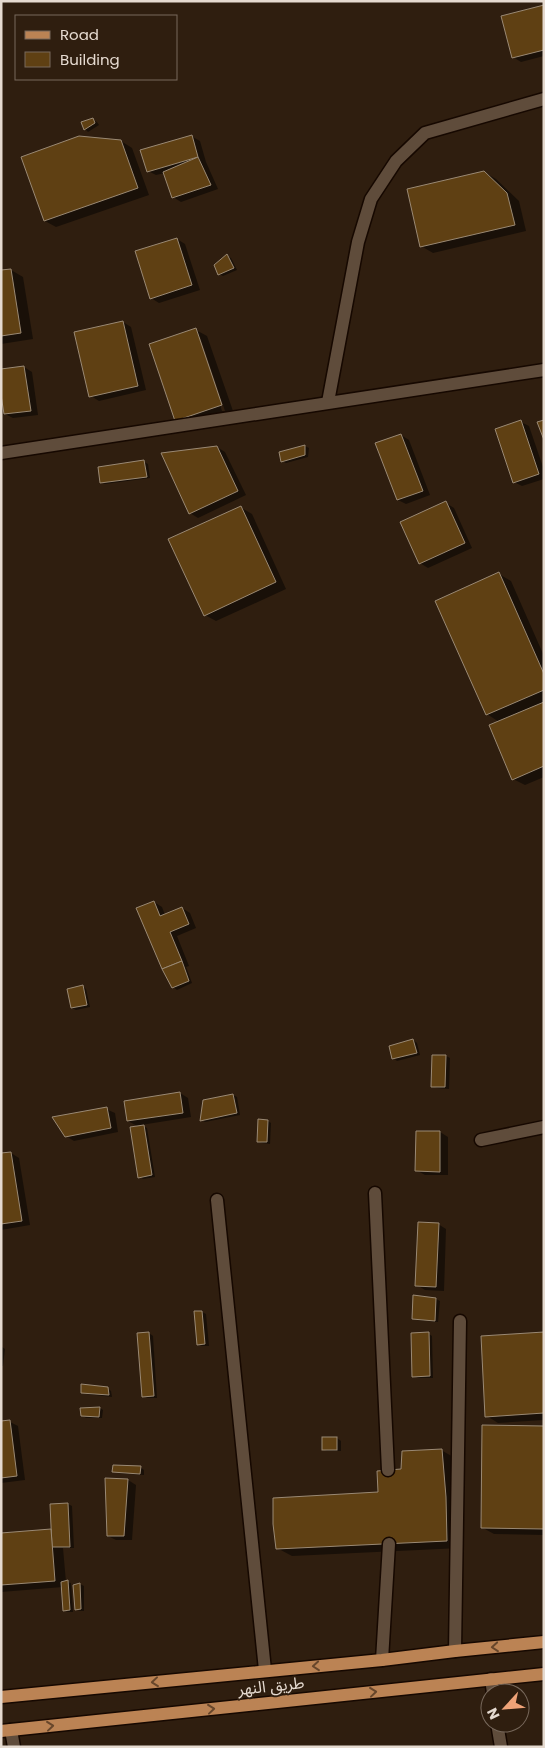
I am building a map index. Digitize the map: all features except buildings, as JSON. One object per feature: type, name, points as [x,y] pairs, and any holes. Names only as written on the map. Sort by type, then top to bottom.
[{"type":"main road","name":"طريق النهر","points":[[1,1697],[382,1660],[455,1650],[544,1642]]},
{"type":"main road","name":"طريق النهر","points":[[6,1731],[544,1674]]},
{"type":"street","points":[[328,402],[358,242],[371,199],[396,161],[424,133],[544,99]]},
{"type":"street","points":[[1,453],[544,370]]},
{"type":"street","points":[[481,1140],[544,1126]]},
{"type":"street","points":[[375,1193],[388,1470]]},
{"type":"street","points":[[217,1200],[265,1670]]},
{"type":"street","points":[[455,1650],[460,1321]]},
{"type":"street","points":[[382,1660],[389,1544]]},
{"type":"street","points":[[491,1679],[492,1683]]},
{"type":"street","points":[[6,1731],[14,1747]]},
{"type":"street","points":[[499,1733],[501,1747]]}]
